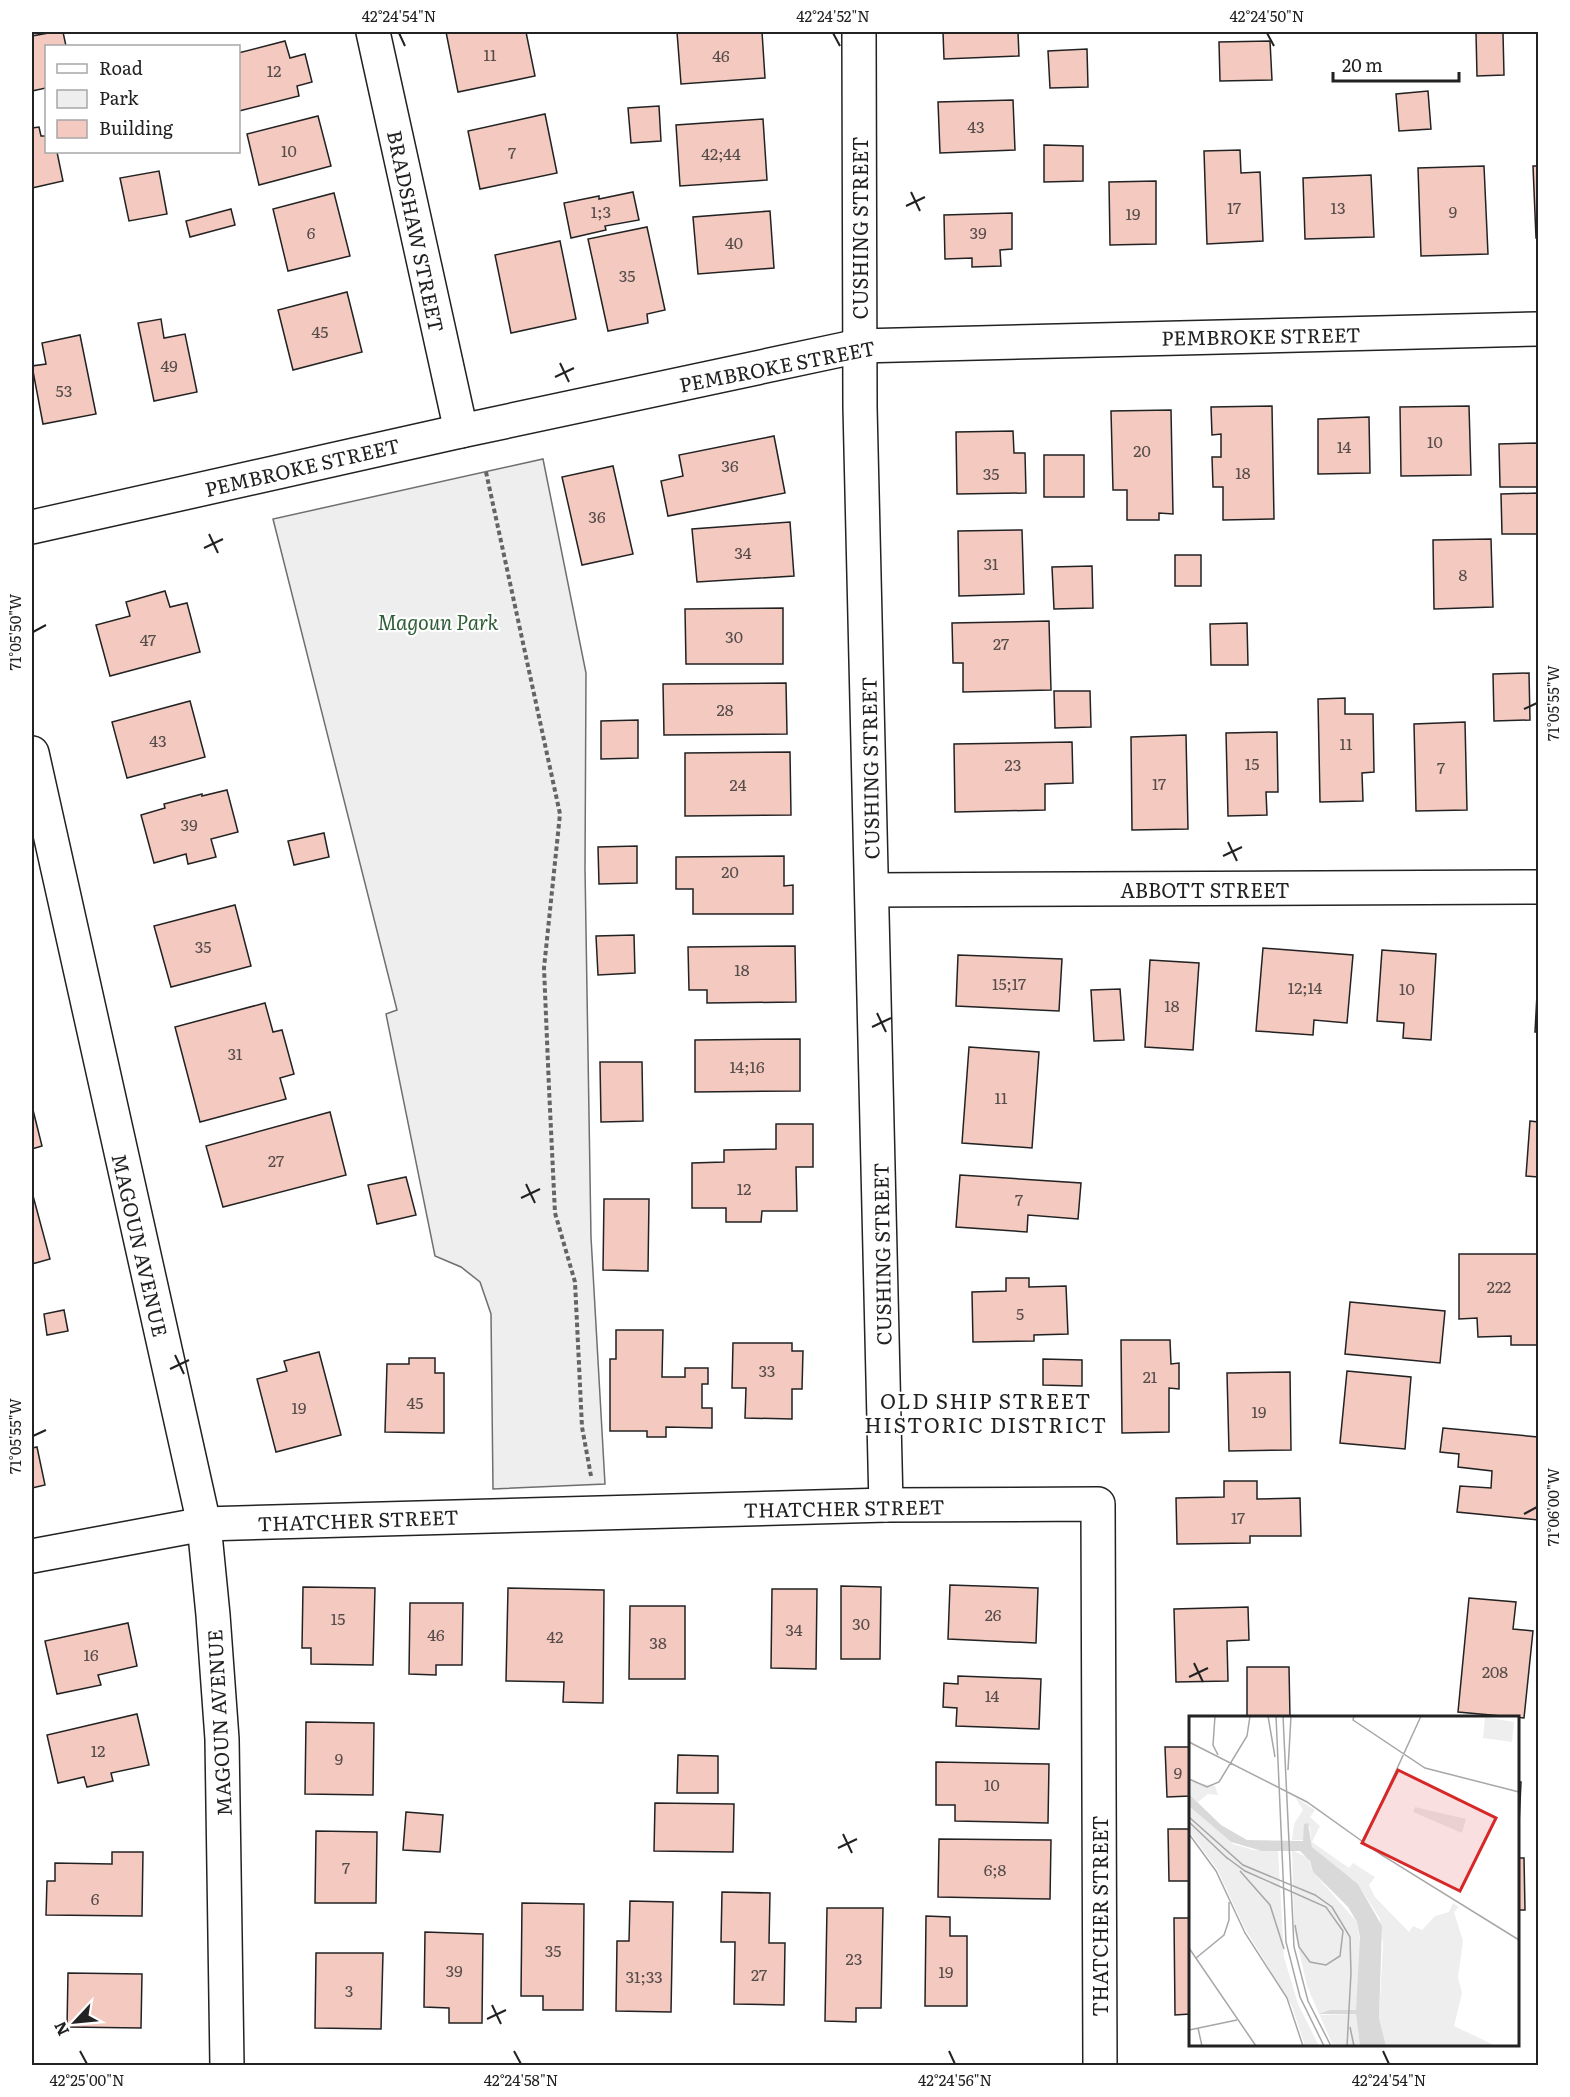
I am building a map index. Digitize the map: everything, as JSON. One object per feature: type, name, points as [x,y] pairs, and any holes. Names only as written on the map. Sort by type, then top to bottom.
[{"type":"street","name":"BRADSHAW STREET","points":[[373,32],[461,430]]},
{"type":"street","name":"CUSHING STREET","points":[[859,32],[859,346],[886,1505]]},
{"type":"street","name":"PEMBROKE STREET","points":[[32,527],[461,430],[859,346],[1539,329]]},
{"type":"street","name":"MAGOUN AVENUE","points":[[32,753],[204,1524],[222,1738],[227,2066]]},
{"type":"street","name":"ABBOTT STREET","points":[[872,890],[1539,887]]},
{"type":"street","name":"THATCHER STREET","points":[[32,1556],[204,1524],[886,1505],[1098,1504],[1100,2066]]},
{"type":"path","points":[[486,472],[560,814],[544,968],[549,1088],[555,1213],[575,1282],[582,1426],[591,1477]]},
{"type":"green space","name":"Magoun Park","points":[[543,459],[586,673],[585,869],[591,1237],[605,1484],[493,1489],[491,1314],[480,1282],[461,1267],[435,1256],[386,1014],[397,1010],[273,519]]},
{"type":"building","points":[[63,32],[66,45],[45,45],[45,88],[32,91],[32,36]]},
{"type":"building","points":[[446,32],[526,32],[535,76],[458,92]]},
{"type":"building","points":[[677,32],[762,32],[765,78],[681,84]]},
{"type":"building","points":[[943,32],[1018,32],[1019,56],[944,59]]},
{"type":"building","points":[[1476,33],[1503,33],[1504,75],[1477,76]]},
{"type":"building","points":[[285,41],[290,58],[305,54],[312,82],[297,86],[299,96],[240,111],[240,52]]},
{"type":"building","points":[[1270,41],[1272,80],[1220,81],[1219,42]]},
{"type":"building","points":[[1087,49],[1088,87],[1050,88],[1048,51]]},
{"type":"building","points":[[1428,91],[1431,129],[1399,131],[1396,94]]},
{"type":"building","points":[[1013,100],[1015,150],[940,153],[938,102]]},
{"type":"building","points":[[659,106],[661,141],[631,143],[628,108]]},
{"type":"building","points":[[545,114],[557,173],[480,189],[468,131]]},
{"type":"building","points":[[318,116],[331,166],[259,185],[247,134]]},
{"type":"building","points":[[763,119],[767,180],[680,186],[676,125]]},
{"type":"building","points":[[39,127],[41,136],[45,136],[45,153],[57,153],[63,181],[32,188],[32,128]]},
{"type":"building","points":[[1044,145],[1083,146],[1083,181],[1044,182]]},
{"type":"building","points":[[1240,150],[1241,173],[1260,172],[1263,241],[1207,244],[1204,151]]},
{"type":"building","points":[[1484,166],[1488,254],[1421,256],[1418,168]]},
{"type":"building","points":[[1533,166],[1538,166],[1538,238],[1536,238]]},
{"type":"building","points":[[159,171],[167,214],[129,221],[120,178]]},
{"type":"building","points":[[1371,175],[1374,237],[1305,239],[1303,178]]},
{"type":"building","points":[[1156,181],[1156,244],[1110,245],[1109,182]]},
{"type":"building","points":[[633,192],[639,220],[605,226],[606,230],[571,238],[564,203]]},
{"type":"building","points":[[334,193],[350,256],[288,271],[273,209]]},
{"type":"building","points":[[231,209],[235,225],[190,237],[186,221]]},
{"type":"building","points":[[770,211],[774,268],[698,274],[693,217]]},
{"type":"building","points":[[1012,213],[1012,249],[1000,250],[1001,266],[972,267],[972,258],[945,259],[944,215]]},
{"type":"building","points":[[647,227],[665,310],[647,314],[648,323],[608,331],[588,239]]},
{"type":"building","points":[[560,241],[576,319],[511,333],[495,255]]},
{"type":"building","points":[[347,292],[362,352],[293,370],[278,310]]},
{"type":"building","points":[[161,319],[164,338],[185,334],[197,392],[154,401],[138,323]]},
{"type":"building","points":[[80,335],[96,414],[43,424],[32,366],[46,364],[42,343]]},
{"type":"building","points":[[1272,406],[1274,519],[1223,520],[1223,487],[1213,487],[1212,457],[1221,457],[1221,434],[1212,435],[1211,407]]},
{"type":"building","points":[[1469,406],[1471,475],[1401,476],[1400,407]]},
{"type":"building","points":[[1171,410],[1173,514],[1159,513],[1159,520],[1127,520],[1127,490],[1113,490],[1111,411]]},
{"type":"building","points":[[1369,417],[1370,473],[1318,474],[1318,419]]},
{"type":"building","points":[[1013,431],[1014,453],[1025,453],[1026,493],[957,494],[956,432]]},
{"type":"building","points":[[774,436],[785,493],[668,516],[661,481],[683,476],[679,455]]},
{"type":"building","points":[[1538,443],[1538,487],[1500,487],[1499,444]]},
{"type":"building","points":[[1044,455],[1084,455],[1084,497],[1044,497]]},
{"type":"building","points":[[613,466],[633,554],[582,565],[562,477]]},
{"type":"building","points":[[1538,493],[1538,534],[1502,534],[1501,494]]},
{"type":"building","points":[[790,522],[794,576],[697,582],[692,529]]},
{"type":"building","points":[[1022,530],[1024,594],[959,596],[958,531]]},
{"type":"building","points":[[1491,539],[1493,607],[1434,609],[1433,540]]},
{"type":"building","points":[[1175,555],[1201,555],[1201,586],[1175,586]]},
{"type":"building","points":[[1092,566],[1093,608],[1054,609],[1052,567]]},
{"type":"building","points":[[165,591],[170,607],[187,603],[200,652],[110,676],[96,625],[130,616],[126,602]]},
{"type":"building","points":[[783,608],[783,664],[686,664],[685,609]]},
{"type":"building","points":[[1049,621],[1051,690],[963,692],[963,663],[953,663],[952,623]]},
{"type":"building","points":[[1247,623],[1248,665],[1211,665],[1210,624]]},
{"type":"building","points":[[1529,673],[1530,720],[1494,721],[1493,674]]},
{"type":"building","points":[[786,683],[787,734],[664,735],[663,684]]},
{"type":"building","points":[[1054,691],[1090,691],[1091,727],[1055,728]]},
{"type":"building","points":[[1345,698],[1345,714],[1373,714],[1374,772],[1362,773],[1363,801],[1320,802],[1318,699]]},
{"type":"building","points":[[190,701],[205,757],[127,778],[112,722]]},
{"type":"building","points":[[638,720],[638,758],[601,759],[601,721]]},
{"type":"building","points":[[1465,722],[1467,810],[1416,811],[1414,724]]},
{"type":"building","points":[[1277,732],[1278,792],[1266,792],[1267,815],[1228,816],[1226,733]]},
{"type":"building","points":[[1186,735],[1188,829],[1132,830],[1131,737]]},
{"type":"building","points":[[1072,742],[1073,783],[1045,784],[1045,810],[955,812],[954,744]]},
{"type":"building","points":[[790,752],[791,815],[685,816],[685,753]]},
{"type":"building","points":[[227,790],[238,832],[211,839],[216,857],[188,864],[186,854],[154,863],[141,815],[165,808],[164,804]]},
{"type":"building","points":[[324,833],[329,857],[294,865],[288,841]]},
{"type":"building","points":[[637,846],[637,883],[599,884],[598,847]]},
{"type":"building","points":[[784,856],[784,886],[793,885],[793,914],[693,914],[693,889],[676,889],[676,857]]},
{"type":"building","points":[[235,905],[251,966],[171,987],[154,926]]},
{"type":"building","points":[[634,935],[635,973],[598,975],[596,936]]},
{"type":"building","points":[[795,946],[796,1002],[707,1003],[707,990],[689,990],[688,947]]},
{"type":"building","points":[[1263,948],[1353,955],[1347,1023],[1314,1020],[1313,1035],[1256,1031]]},
{"type":"building","points":[[1382,950],[1436,954],[1431,1040],[1403,1038],[1404,1023],[1377,1021]]},
{"type":"building","points":[[958,955],[1062,959],[1059,1011],[956,1006]]},
{"type":"building","points":[[1150,960],[1199,963],[1193,1050],[1145,1047]]},
{"type":"building","points":[[1538,976],[1538,1032],[1535,1032]]},
{"type":"building","points":[[1120,989],[1124,1040],[1094,1041],[1091,990]]},
{"type":"building","points":[[265,1003],[273,1032],[282,1030],[294,1074],[280,1078],[286,1099],[200,1122],[175,1027]]},
{"type":"building","points":[[800,1039],[800,1091],[695,1092],[695,1040]]},
{"type":"building","points":[[969,1047],[1039,1052],[1032,1148],[962,1143]]},
{"type":"building","points":[[600,1062],[642,1062],[643,1121],[601,1122]]},
{"type":"building","points":[[32,1106],[42,1146],[32,1149]]},
{"type":"building","points":[[330,1112],[346,1175],[223,1207],[206,1146]]},
{"type":"building","points":[[1530,1121],[1538,1122],[1538,1177],[1526,1176]]},
{"type":"building","points":[[776,1124],[813,1124],[813,1167],[796,1167],[797,1211],[762,1211],[761,1222],[726,1222],[726,1208],[692,1208],[692,1163],[724,1162],[724,1150],[776,1149]]},
{"type":"building","points":[[960,1175],[1081,1183],[1078,1219],[1028,1215],[1027,1232],[956,1227]]},
{"type":"building","points":[[406,1177],[416,1215],[377,1224],[368,1185]]},
{"type":"building","points":[[32,1192],[50,1259],[32,1264]]},
{"type":"building","points":[[604,1199],[649,1199],[648,1271],[603,1270]]},
{"type":"building","points":[[1459,1254],[1538,1254],[1538,1345],[1511,1345],[1511,1336],[1478,1337],[1477,1318],[1459,1319]]},
{"type":"building","points":[[1006,1278],[1029,1278],[1029,1287],[1066,1286],[1068,1334],[1034,1335],[1034,1341],[973,1342],[972,1292],[1006,1291]]},
{"type":"building","points":[[1350,1302],[1445,1311],[1440,1363],[1345,1354]]},
{"type":"building","points":[[64,1310],[68,1331],[47,1335],[44,1314]]},
{"type":"building","points":[[616,1330],[663,1330],[662,1377],[685,1377],[685,1368],[708,1368],[708,1384],[702,1384],[702,1408],[712,1408],[712,1428],[666,1427],[666,1437],[647,1437],[647,1431],[610,1431],[610,1359],[616,1359]]},
{"type":"building","points":[[1121,1340],[1170,1340],[1171,1364],[1179,1363],[1179,1389],[1169,1388],[1169,1432],[1122,1433]]},
{"type":"building","points":[[733,1343],[792,1343],[792,1351],[803,1351],[802,1389],[792,1389],[792,1419],[745,1418],[746,1388],[732,1388]]},
{"type":"building","points":[[319,1352],[341,1435],[276,1452],[257,1379],[287,1371],[284,1361]]},
{"type":"building","points":[[409,1358],[435,1358],[435,1373],[444,1373],[444,1433],[385,1432],[387,1364],[409,1364]]},
{"type":"building","points":[[1043,1359],[1082,1360],[1082,1386],[1043,1385]]},
{"type":"building","points":[[1347,1371],[1411,1377],[1405,1449],[1340,1443]]},
{"type":"building","points":[[1290,1372],[1291,1450],[1229,1451],[1227,1373]]},
{"type":"building","points":[[1443,1428],[1538,1437],[1538,1520],[1457,1512],[1460,1486],[1491,1488],[1492,1471],[1458,1467],[1459,1454],[1440,1452]]},
{"type":"building","points":[[37,1447],[45,1485],[32,1488],[32,1448]]},
{"type":"building","points":[[1224,1481],[1257,1481],[1257,1499],[1300,1498],[1301,1536],[1250,1536],[1250,1543],[1177,1544],[1176,1498],[1224,1497]]},
{"type":"building","points":[[950,1585],[1038,1588],[1036,1643],[948,1639]]},
{"type":"building","points":[[841,1586],[881,1587],[880,1659],[841,1659]]},
{"type":"building","points":[[303,1587],[375,1588],[373,1665],[311,1664],[311,1648],[302,1648]]},
{"type":"building","points":[[508,1588],[604,1590],[603,1703],[563,1702],[564,1682],[506,1681]]},
{"type":"building","points":[[772,1589],[817,1589],[816,1669],[771,1668]]},
{"type":"building","points":[[1469,1598],[1516,1602],[1513,1629],[1533,1631],[1524,1718],[1458,1712]]},
{"type":"building","points":[[410,1603],[463,1603],[462,1665],[436,1665],[436,1675],[409,1674]]},
{"type":"building","points":[[630,1606],[685,1606],[685,1679],[629,1679]]},
{"type":"building","points":[[1248,1607],[1249,1640],[1227,1641],[1228,1681],[1176,1682],[1174,1609]]},
{"type":"building","points":[[128,1623],[137,1666],[98,1675],[101,1685],[57,1694],[45,1641]]},
{"type":"building","points":[[1247,1667],[1289,1667],[1290,1716],[1247,1716]]},
{"type":"building","points":[[958,1676],[1041,1679],[1039,1729],[956,1726],[957,1708],[943,1707],[944,1683],[958,1684]]},
{"type":"building","points":[[137,1714],[149,1765],[111,1773],[113,1781],[87,1787],[84,1777],[58,1783],[47,1735]]},
{"type":"building","points":[[306,1722],[374,1723],[373,1795],[305,1794]]},
{"type":"building","points":[[1165,1747],[1189,1747],[1189,1796],[1167,1797]]},
{"type":"building","points":[[678,1755],[718,1756],[718,1793],[677,1793]]},
{"type":"building","points":[[936,1762],[1049,1764],[1048,1823],[955,1821],[955,1805],[936,1805]]},
{"type":"building","points":[[1519,1782],[1521,1782],[1519,1824]]},
{"type":"building","points":[[655,1803],[734,1804],[733,1852],[654,1851]]},
{"type":"building","points":[[406,1812],[443,1815],[440,1852],[403,1850]]},
{"type":"building","points":[[1168,1829],[1189,1829],[1189,1881],[1169,1881]]},
{"type":"building","points":[[316,1831],[377,1832],[376,1903],[315,1903]]},
{"type":"building","points":[[939,1839],[1051,1840],[1050,1899],[938,1897]]},
{"type":"building","points":[[112,1852],[143,1852],[142,1916],[46,1915],[47,1881],[55,1881],[55,1863],[112,1864]]},
{"type":"building","points":[[1519,1858],[1524,1858],[1525,1910],[1519,1910]]},
{"type":"building","points":[[722,1892],[770,1893],[769,1943],[785,1943],[784,2005],[734,2004],[735,1942],[721,1942]]},
{"type":"building","points":[[630,1901],[673,1902],[671,2012],[616,2011],[617,1941],[629,1941]]},
{"type":"building","points":[[522,1903],[584,1904],[583,2010],[543,2010],[543,1996],[521,1996]]},
{"type":"building","points":[[827,1908],[883,1908],[881,2008],[856,2008],[856,2022],[825,2021]]},
{"type":"building","points":[[926,1916],[950,1917],[950,1936],[967,1936],[967,2006],[925,2006]]},
{"type":"building","points":[[1174,1918],[1189,1918],[1189,2014],[1175,2015]]},
{"type":"building","points":[[425,1932],[483,1934],[482,2023],[449,2023],[449,2008],[424,2007]]},
{"type":"building","points":[[316,1953],[383,1953],[381,2029],[315,2028]]},
{"type":"building","points":[[68,1973],[142,1974],[141,2028],[67,2027]]},
{"type":"district","name":"OLD SHIP STREET HISTORIC DISTRICT","points":[[986,1411]]}]
